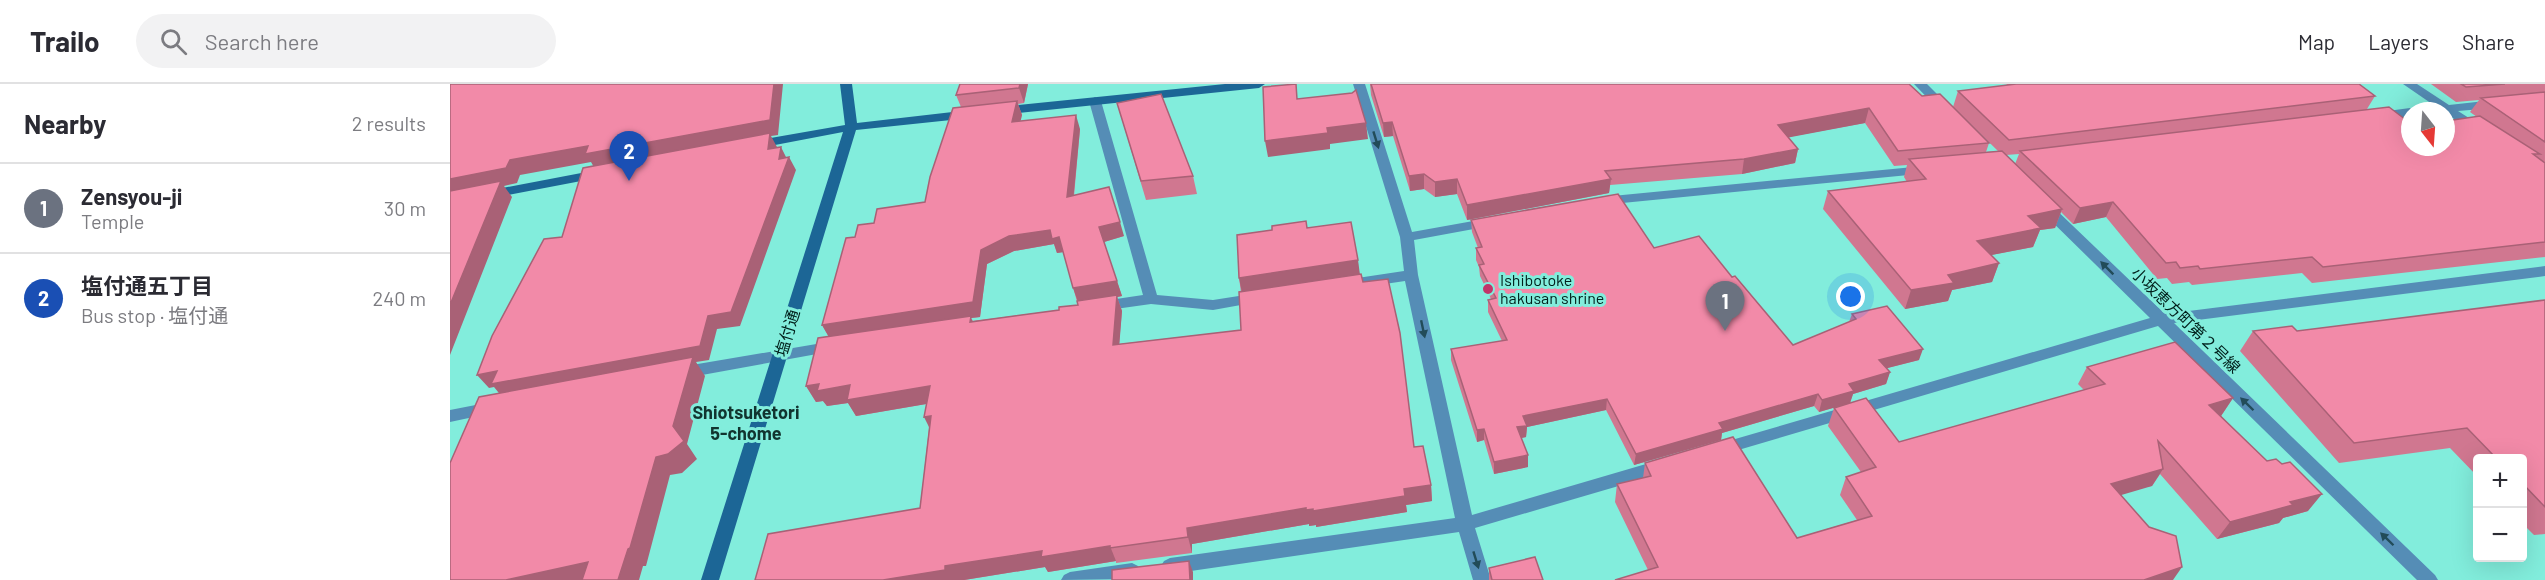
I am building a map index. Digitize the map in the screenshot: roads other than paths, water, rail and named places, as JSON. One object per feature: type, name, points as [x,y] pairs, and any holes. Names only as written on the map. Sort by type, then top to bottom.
[{"type":"street","name":"塩付通","points":[[710,580],[851,127],[846,84]]},
{"type":"street","points":[[745,147],[851,127],[1259,84]]},
{"type":"street","points":[[1359,84],[1407,237],[1411,275],[1465,524],[1482,580]]},
{"type":"street","points":[[1920,84],[1960,123]]},
{"type":"street","points":[[2409,84],[2436,102]]},
{"type":"street","points":[[1095,101],[1151,298]]},
{"type":"street","points":[[2455,107],[2512,102]]},
{"type":"street","points":[[2363,118],[2401,113]]},
{"type":"street","points":[[2455,114],[2485,134]]},
{"type":"street","points":[[1594,202],[1943,168]]},
{"type":"street","points":[[450,202],[615,171]]},
{"type":"street","name":"小坂恵方町第２号線","points":[[2033,195],[2429,580]]},
{"type":"street","points":[[1407,237],[1500,220]]},
{"type":"street","points":[[1704,454],[2160,320],[2545,271]]},
{"type":"street","points":[[1330,287],[1411,275]]},
{"type":"street","points":[[1081,309],[1151,298],[1213,305],[1271,296]]},
{"type":"street","points":[[662,376],[850,343]]},
{"type":"street","points":[[450,416],[509,405]]},
{"type":"street","points":[[1070,580],[1465,524],[1682,460]]},
{"type":"place","name":"塩付通五丁目","points":[[629,181]]},
{"type":"place","name":"Ishibotoke hakusan shrine","points":[[1488,289]]},
{"type":"place","name":"Zensyou-ji","points":[[1725,331]]},
{"type":"district","name":"Shiotsuketori 5-chome","points":[[746,423]]}]
